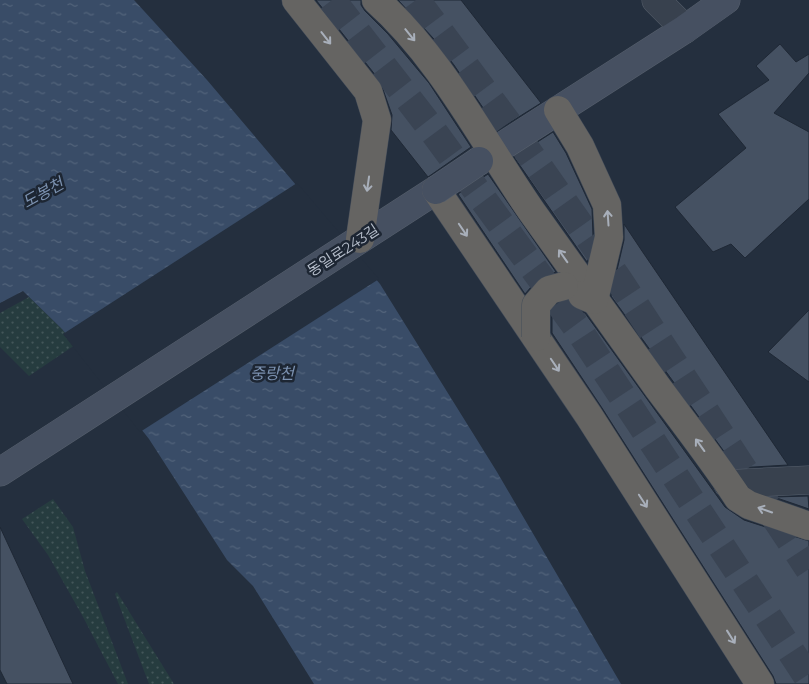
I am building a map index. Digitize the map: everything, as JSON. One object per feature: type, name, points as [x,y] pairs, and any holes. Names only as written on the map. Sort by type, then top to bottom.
[{"type":"highway","points":[[296,0],[368,91],[377,120],[360,239]]},
{"type":"highway","points":[[376,0],[398,20],[440,72],[486,156],[514,186],[738,498],[749,505],[809,526]]},
{"type":"highway","points":[[558,110],[580,146],[607,205],[609,237],[594,300]]},
{"type":"highway","points":[[436,190],[589,416],[760,684]]},
{"type":"highway","points":[[536,337],[536,305],[549,290],[564,286],[594,300]]},
{"type":"main road","name":"동일로243길","points":[[0,472],[726,0]]},
{"type":"street","points":[[656,0],[685,28]]},
{"type":"street","points":[[728,484],[809,480]]},
{"type":"green space","points":[[29,297],[62,329],[75,345],[29,376],[0,347],[0,313]]},
{"type":"green space","points":[[53,499],[73,527],[85,571],[128,684],[118,684],[48,555],[22,519]]},
{"type":"green space","points":[[117,592],[174,684],[149,684],[115,594]]},
{"type":"water","name":"중랑천","points":[[0,0],[134,0],[207,80],[380,284],[497,472],[621,684],[314,684],[253,586],[227,560],[149,439],[62,329],[23,291],[0,303]]},
{"type":"pier","points":[[297,183],[379,279],[140,432],[63,334]]},
{"type":"building","points":[[316,0],[361,0],[361,5],[365,11],[388,34],[429,83],[471,147],[428,177],[391,130],[392,115],[380,81]]},
{"type":"building","points":[[398,0],[461,0],[541,103],[498,130],[454,65],[433,38]]},
{"type":"building","points":[[780,44],[796,62],[809,54],[809,73],[774,113],[809,132],[809,199],[745,258],[731,244],[713,252],[675,207],[746,148],[718,114],[769,80],[756,66]]},
{"type":"building","points":[[553,132],[566,153],[592,209],[593,236],[587,262],[514,157]]},
{"type":"building","points":[[488,174],[556,272],[538,279],[525,294],[458,194]]},
{"type":"building","points":[[624,224],[788,465],[736,468],[611,296],[624,240]]},
{"type":"building","points":[[568,301],[576,309],[585,313],[725,507],[744,520],[809,541],[809,684],[776,684],[773,676],[602,408],[552,333],[552,311],[558,304]]},
{"type":"building","points":[[809,310],[809,382],[768,352]]},
{"type":"building","points":[[808,496],[809,509],[774,497]]},
{"type":"building","points":[[0,527],[73,684],[7,684],[0,670]]},
{"type":"tunnel","points":[[332,0],[430,127],[578,329],[809,679]]},
{"type":"tunnel","points":[[416,0],[507,122],[616,276],[809,569]]},
{"type":"water label","name":"도봉천","points":[[43,193]]}]
